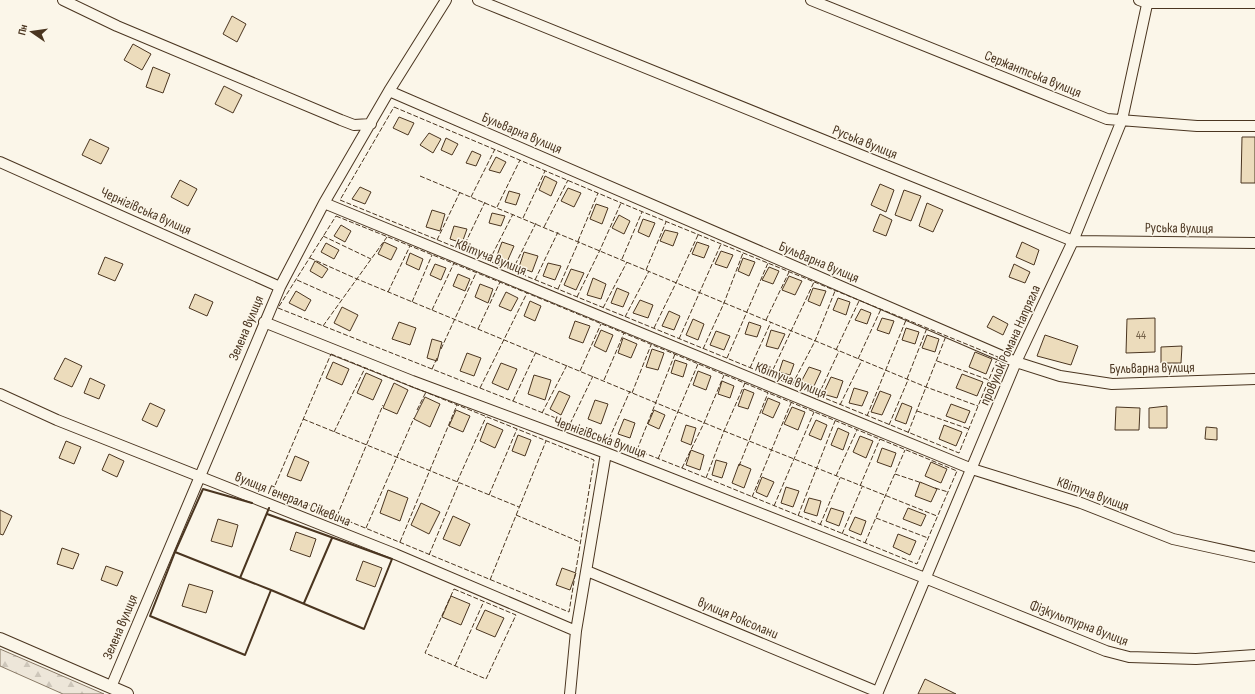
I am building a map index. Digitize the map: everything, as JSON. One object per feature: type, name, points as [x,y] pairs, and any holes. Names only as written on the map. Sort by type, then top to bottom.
[{"type":"street","points":[[63,0],[117,26],[341,120],[354,124],[371,124]]},
{"type":"street","name":"Зелена вулиця","points":[[111,687],[198,477],[280,286],[324,204],[389,91],[446,0]]},
{"type":"street","name":"Руська вулиця","points":[[478,0],[1073,241],[1255,243]]},
{"type":"street","name":"Сержантська вулиця","points":[[811,0],[1107,119],[1197,126],[1255,126]]},
{"type":"street","points":[[1145,1],[1255,3]]},
{"type":"street","name":"провулок Романа Напрягла","points":[[878,693],[1016,362],[1073,241],[1122,120],[1145,1]]},
{"type":"street","name":"Бульварна вулиця","points":[[389,91],[1016,362],[1060,376],[1112,384],[1255,379]]},
{"type":"street","name":"Чернігівська вулиця","points":[[0,162],[280,286]]},
{"type":"street","name":"Квітуча вулиця","points":[[324,204],[972,470],[1081,503],[1173,539],[1255,557]]},
{"type":"street","name":"Чернігівська вулиця","points":[[264,322],[412,381],[606,454],[925,578]]},
{"type":"street","name":"вулиця Генерала Сікевича","points":[[0,394],[57,420],[395,554],[576,631]]},
{"type":"street","points":[[570,694],[576,631],[606,454]]},
{"type":"street","name":"вулиця Роксолани","points":[[587,571],[878,693]]},
{"type":"street","name":"Фізкультурна вулиця","points":[[925,578],[1106,650],[1129,657],[1196,659],[1255,655]]},
{"type":"street","points":[[0,639],[127,694]]},
{"type":"green space","points":[[0,649],[104,694],[63,694],[0,666]]},
{"type":"building","points":[[232,16],[246,24],[237,42],[223,34]]},
{"type":"building","points":[[133,44],[151,54],[142,70],[124,60]]},
{"type":"building","points":[[153,67],[170,74],[163,93],[146,87]]},
{"type":"building","points":[[224,86],[242,95],[233,113],[215,104]]},
{"type":"building","points":[[399,117],[414,123],[408,135],[393,128]]},
{"type":"building","points":[[429,133],[441,139],[433,153],[420,145]]},
{"type":"building","points":[[1242,137],[1255,137],[1255,183],[1241,183]]},
{"type":"building","points":[[446,138],[458,144],[452,155],[441,150]]},
{"type":"building","points":[[90,139],[109,148],[101,164],[82,155]]},
{"type":"building","points":[[472,151],[481,155],[476,166],[466,163]]},
{"type":"building","points":[[496,157],[506,162],[500,173],[489,170]]},
{"type":"building","points":[[545,176],[557,182],[551,196],[539,190]]},
{"type":"building","points":[[180,180],[197,189],[188,206],[171,197]]},
{"type":"building","points":[[880,184],[894,190],[886,212],[871,205]]},
{"type":"building","points":[[360,187],[371,192],[365,204],[352,199]]},
{"type":"building","points":[[568,188],[581,193],[574,207],[561,201]]},
{"type":"building","points":[[904,190],[921,196],[911,221],[895,215]]},
{"type":"building","points":[[509,191],[520,194],[516,205],[505,202]]},
{"type":"building","points":[[927,203],[943,210],[933,232],[919,226]]},
{"type":"building","points":[[596,204],[608,208],[602,224],[590,219]]},
{"type":"building","points":[[432,210],[445,214],[440,231],[426,227]]},
{"type":"building","points":[[492,213],[505,216],[501,226],[489,223]]},
{"type":"building","points":[[880,214],[892,220],[886,236],[873,231]]},
{"type":"building","points":[[619,215],[630,221],[624,234],[612,228]]},
{"type":"building","points":[[643,219],[655,223],[649,237],[638,232]]},
{"type":"building","points":[[341,225],[351,231],[345,242],[334,236]]},
{"type":"building","points":[[454,226],[467,229],[462,243],[450,239]]},
{"type":"building","points":[[665,230],[678,233],[673,246],[660,241]]},
{"type":"building","points":[[384,242],[397,248],[391,260],[378,254]]},
{"type":"building","points":[[502,242],[514,246],[507,262],[496,258]]},
{"type":"building","points":[[697,242],[709,246],[704,258],[692,254]]},
{"type":"building","points":[[1022,242],[1039,250],[1034,265],[1016,257]]},
{"type":"building","points":[[326,243],[339,250],[334,259],[321,252]]},
{"type":"building","points":[[721,251],[733,255],[727,268],[715,264]]},
{"type":"building","points":[[524,252],[538,256],[532,272],[519,267]]},
{"type":"building","points":[[410,253],[423,259],[419,270],[406,264]]},
{"type":"building","points":[[105,257],[123,264],[115,281],[98,274]]},
{"type":"building","points":[[743,258],[755,262],[749,276],[738,271]]},
{"type":"building","points":[[315,261],[328,269],[322,278],[310,271]]},
{"type":"building","points":[[548,263],[561,266],[555,280],[543,276]]},
{"type":"building","points":[[435,264],[446,268],[441,280],[430,275]]},
{"type":"building","points":[[1014,264],[1030,272],[1025,283],[1009,277]]},
{"type":"building","points":[[769,267],[779,271],[773,284],[762,280]]},
{"type":"building","points":[[571,269],[584,273],[576,290],[564,285]]},
{"type":"building","points":[[458,274],[470,279],[465,291],[453,286]]},
{"type":"building","points":[[789,276],[802,281],[795,295],[782,290]]},
{"type":"building","points":[[593,278],[606,284],[601,299],[587,295]]},
{"type":"building","points":[[480,284],[493,289],[488,303],[475,297]]},
{"type":"building","points":[[617,288],[629,293],[623,307],[611,303]]},
{"type":"building","points":[[813,288],[826,291],[820,306],[808,301]]},
{"type":"building","points":[[296,291],[311,300],[305,311],[289,303]]},
{"type":"building","points":[[506,292],[518,298],[511,311],[499,306]]},
{"type":"building","points":[[195,294],[213,302],[207,316],[189,308]]},
{"type":"building","points":[[838,298],[850,302],[846,315],[833,310]]},
{"type":"building","points":[[640,300],[653,305],[648,318],[633,313]]},
{"type":"building","points":[[530,301],[541,306],[535,321],[524,316]]},
{"type":"building","points":[[342,307],[358,315],[350,331],[334,323]]},
{"type":"building","points":[[861,309],[871,313],[867,324],[855,320]]},
{"type":"building","points":[[669,311],[680,316],[674,330],[662,326]]},
{"type":"building","points":[[993,316],[1008,324],[1003,335],[987,327]]},
{"type":"building","points":[[882,318],[894,321],[889,334],[877,330]]},
{"type":"building","points":[[1155,318],[1155,352],[1126,353],[1127,319]]},
{"type":"building","points":[[693,319],[704,324],[698,340],[686,335]]},
{"type":"building","points":[[575,321],[590,326],[583,343],[569,338]]},
{"type":"building","points":[[399,322],[416,328],[410,345],[392,339]]},
{"type":"building","points":[[749,322],[761,326],[757,337],[745,334]]},
{"type":"building","points":[[906,328],[919,332],[915,344],[902,340]]},
{"type":"building","points":[[601,330],[613,335],[606,352],[594,346]]},
{"type":"building","points":[[771,330],[785,334],[778,349],[766,346]]},
{"type":"building","points":[[716,331],[730,336],[724,350],[710,345]]},
{"type":"building","points":[[927,335],[939,339],[935,352],[922,348]]},
{"type":"building","points":[[1045,335],[1078,346],[1071,365],[1037,356]]},
{"type":"building","points":[[623,338],[637,344],[631,358],[618,353]]},
{"type":"building","points":[[432,339],[442,342],[437,361],[427,358]]},
{"type":"building","points":[[1182,346],[1181,363],[1161,363],[1161,347]]},
{"type":"building","points":[[652,349],[664,353],[658,370],[646,367]]},
{"type":"building","points":[[975,352],[992,359],[986,374],[969,367]]},
{"type":"building","points":[[467,353],[481,358],[474,376],[460,371]]},
{"type":"building","points":[[65,358],[82,366],[72,387],[54,379]]},
{"type":"building","points":[[675,360],[687,364],[683,377],[671,373]]},
{"type":"building","points":[[783,360],[794,364],[790,375],[779,372]]},
{"type":"building","points":[[333,362],[349,369],[342,385],[326,378]]},
{"type":"building","points":[[501,363],[517,369],[508,390],[492,383]]},
{"type":"building","points":[[809,367],[821,371],[814,386],[801,382]]},
{"type":"building","points":[[698,371],[711,376],[706,390],[693,385]]},
{"type":"building","points":[[366,373],[382,380],[373,400],[357,393]]},
{"type":"building","points":[[962,374],[983,382],[977,396],[956,388]]},
{"type":"building","points":[[534,375],[551,380],[545,400],[528,394]]},
{"type":"building","points":[[831,377],[843,381],[837,398],[823,394]]},
{"type":"building","points":[[90,378],[105,385],[99,399],[84,393]]},
{"type":"building","points":[[722,381],[734,386],[730,398],[718,394]]},
{"type":"building","points":[[394,383],[408,390],[397,414],[383,408]]},
{"type":"building","points":[[854,388],[868,392],[862,406],[849,403]]},
{"type":"building","points":[[744,389],[754,393],[748,409],[738,406]]},
{"type":"building","points":[[559,391],[570,396],[561,415],[550,409]]},
{"type":"building","points":[[880,391],[891,395],[882,415],[871,412]]},
{"type":"building","points":[[425,397],[440,404],[430,427],[414,419]]},
{"type":"building","points":[[768,398],[780,403],[773,418],[762,413]]},
{"type":"building","points":[[595,400],[608,404],[601,424],[588,419]]},
{"type":"building","points":[[150,403],[165,410],[157,427],[142,420]]},
{"type":"building","points":[[902,403],[912,407],[906,424],[895,420]]},
{"type":"building","points":[[951,404],[970,411],[965,423],[946,416]]},
{"type":"building","points":[[1167,406],[1167,428],[1149,428],[1149,408]]},
{"type":"building","points":[[792,407],[805,412],[798,430],[784,424]]},
{"type":"building","points":[[1116,407],[1140,408],[1139,430],[1115,430]]},
{"type":"building","points":[[456,410],[470,416],[463,432],[449,426]]},
{"type":"building","points":[[654,410],[665,415],[659,429],[648,424]]},
{"type":"building","points":[[624,419],[635,423],[630,438],[618,434]]},
{"type":"building","points":[[816,420],[827,425],[821,440],[809,435]]},
{"type":"building","points":[[487,423],[503,430],[495,448],[480,441]]},
{"type":"building","points":[[686,425],[696,428],[691,445],[681,441]]},
{"type":"building","points":[[944,425],[962,432],[956,446],[939,439]]},
{"type":"building","points":[[1206,427],[1217,428],[1217,440],[1205,439]]},
{"type":"building","points":[[838,428],[849,433],[843,450],[831,445]]},
{"type":"building","points":[[518,435],[531,440],[525,456],[512,451]]},
{"type":"building","points":[[860,436],[873,441],[866,458],[853,452]]},
{"type":"building","points":[[66,441],[81,447],[74,464],[59,458]]},
{"type":"building","points":[[882,448],[896,453],[891,467],[877,462]]},
{"type":"building","points":[[691,450],[704,455],[700,470],[686,465]]},
{"type":"building","points":[[109,454],[124,461],[117,477],[102,470]]},
{"type":"building","points":[[295,456],[309,462],[301,481],[287,476]]},
{"type":"building","points":[[716,460],[727,463],[722,478],[712,475]]},
{"type":"building","points":[[931,462],[947,469],[941,483],[925,476]]},
{"type":"building","points":[[739,464],[751,469],[744,488],[732,483]]},
{"type":"building","points":[[762,477],[774,482],[767,497],[756,492]]},
{"type":"building","points":[[920,482],[937,489],[931,502],[915,496]]},
{"type":"building","points":[[786,487],[799,491],[793,507],[781,503]]},
{"type":"building","points":[[388,490],[408,498],[400,521],[380,513]]},
{"type":"building","points":[[809,498],[821,501],[817,516],[804,512]]},
{"type":"building","points":[[421,503],[440,512],[429,534],[411,525]]},
{"type":"building","points":[[831,508],[844,512],[839,526],[826,521]]},
{"type":"building","points":[[908,508],[926,515],[921,526],[903,519]]},
{"type":"building","points":[[0,510],[12,516],[3,535],[0,534]]},
{"type":"building","points":[[453,516],[470,524],[460,546],[443,539]]},
{"type":"building","points":[[855,517],[866,521],[861,535],[849,530]]},
{"type":"building","points":[[218,519],[238,525],[232,547],[211,541]]},
{"type":"building","points":[[296,532],[316,539],[310,557],[290,550]]},
{"type":"building","points":[[898,534],[916,541],[910,555],[893,547]]},
{"type":"building","points":[[62,548],[79,554],[73,569],[57,564]]},
{"type":"building","points":[[363,561],[382,568],[375,587],[356,580]]},
{"type":"building","points":[[106,566],[123,572],[117,586],[101,580]]},
{"type":"building","points":[[562,568],[576,573],[570,590],[556,585]]},
{"type":"building","points":[[189,584],[213,591],[206,613],[182,606]]},
{"type":"building","points":[[451,596],[470,604],[461,625],[442,617]]},
{"type":"building","points":[[485,610],[504,618],[495,637],[476,629]]},
{"type":"building","points":[[925,679],[956,694],[918,694]]},
{"type":"fence","points":[[394,107],[638,210],[998,357],[959,453],[340,200],[394,107]]},
{"type":"fence","points":[[471,197],[495,149]]},
{"type":"fence","points":[[497,207],[520,160]]},
{"type":"fence","points":[[523,218],[545,171]]},
{"type":"fence","points":[[420,176],[926,387],[978,406]]},
{"type":"fence","points":[[544,227],[568,180]]},
{"type":"fence","points":[[437,240],[460,192]]},
{"type":"fence","points":[[578,241],[598,193]]},
{"type":"fence","points":[[462,250],[485,202]]},
{"type":"fence","points":[[577,297],[621,203]]},
{"type":"fence","points":[[622,259],[642,212]]},
{"type":"fence","points":[[489,261],[513,214]]},
{"type":"fence","points":[[336,216],[527,293],[957,471],[917,564],[682,468],[278,308],[336,216]]},
{"type":"fence","points":[[646,270],[666,222]]},
{"type":"fence","points":[[512,271],[536,223]]},
{"type":"fence","points":[[535,280],[558,232]]},
{"type":"fence","points":[[654,328],[698,235]]},
{"type":"fence","points":[[323,236],[371,259]]},
{"type":"fence","points":[[323,326],[387,237]]},
{"type":"fence","points":[[558,289],[579,241]]},
{"type":"fence","points":[[679,339],[721,244]]},
{"type":"fence","points":[[388,292],[410,246]]},
{"type":"fence","points":[[703,349],[724,303],[743,253]]},
{"type":"fence","points":[[412,302],[432,255]]},
{"type":"fence","points":[[310,258],[357,279],[724,431],[937,516]]},
{"type":"fence","points":[[603,308],[627,262]]},
{"type":"fence","points":[[432,310],[454,263]]},
{"type":"fence","points":[[727,358],[768,263]]},
{"type":"fence","points":[[625,317],[649,271]]},
{"type":"fence","points":[[766,320],[789,272]]},
{"type":"fence","points":[[441,349],[476,273]]},
{"type":"fence","points":[[297,280],[342,300]]},
{"type":"fence","points":[[478,329],[500,282]]},
{"type":"fence","points":[[770,376],[814,282]]},
{"type":"fence","points":[[792,385],[815,341],[835,291]]},
{"type":"fence","points":[[480,388],[527,293]]},
{"type":"fence","points":[[836,350],[859,301]]},
{"type":"fence","points":[[858,359],[881,309]]},
{"type":"fence","points":[[867,416],[906,320]]},
{"type":"fence","points":[[750,368],[771,322]]},
{"type":"fence","points":[[580,371],[601,324]]},
{"type":"fence","points":[[907,379],[927,328]]},
{"type":"fence","points":[[604,380],[624,333]]},
{"type":"fence","points":[[908,433],[946,336]]},
{"type":"fence","points":[[632,393],[651,345]]},
{"type":"fence","points":[[818,396],[839,351]]},
{"type":"fence","points":[[513,401],[536,352]]},
{"type":"fence","points":[[331,354],[594,460],[569,612],[273,490],[331,354]]},
{"type":"fence","points":[[637,450],[675,354]]},
{"type":"fence","points":[[432,369],[437,358]]},
{"type":"fence","points":[[840,405],[862,360]]},
{"type":"fence","points":[[937,361],[989,380]]},
{"type":"fence","points":[[658,459],[698,364]]},
{"type":"fence","points":[[542,413],[567,365]]},
{"type":"fence","points":[[334,432],[365,368]]},
{"type":"fence","points":[[682,468],[704,423],[724,375]]},
{"type":"fence","points":[[570,424],[593,376]]},
{"type":"fence","points":[[889,425],[908,380]]},
{"type":"fence","points":[[706,478],[745,383]]},
{"type":"fence","points":[[609,439],[630,391]]},
{"type":"fence","points":[[417,410],[426,392]]},
{"type":"fence","points":[[739,466],[768,393]]},
{"type":"fence","points":[[752,497],[791,403]]},
{"type":"fence","points":[[337,516],[383,405]]},
{"type":"fence","points":[[400,542],[457,405]]},
{"type":"fence","points":[[917,411],[969,429]]},
{"type":"fence","points":[[774,506],[814,412]]},
{"type":"fence","points":[[457,482],[486,417]]},
{"type":"fence","points":[[366,528],[414,418]]},
{"type":"fence","points":[[303,419],[519,507]]},
{"type":"fence","points":[[798,516],[835,421]]},
{"type":"fence","points":[[489,495],[517,429]]},
{"type":"fence","points":[[836,476],[857,430]]},
{"type":"fence","points":[[860,486],[880,439]]},
{"type":"fence","points":[[490,580],[546,441]]},
{"type":"fence","points":[[865,543],[905,450]]},
{"type":"fence","points":[[895,474],[922,483]]},
{"type":"fence","points":[[820,525],[840,478]]},
{"type":"fence","points":[[429,555],[459,483]]},
{"type":"fence","points":[[842,534],[862,487]]},
{"type":"fence","points":[[935,488],[948,492]]},
{"type":"fence","points":[[516,515],[580,542]]},
{"type":"fence","points":[[876,518],[928,538]]},
{"type":"fence","points":[[454,589],[516,615],[486,679],[425,653],[454,589]]},
{"type":"fence","points":[[455,666],[484,601]]},
{"type":"wall","points":[[175,552],[203,489],[252,503]]},
{"type":"wall","points":[[240,578],[269,508]]},
{"type":"wall","points":[[267,514],[392,559],[364,629],[271,590]]},
{"type":"wall","points":[[304,603],[332,538]]},
{"type":"wall","points":[[175,552],[271,590],[245,655],[150,616],[175,552]]}]
